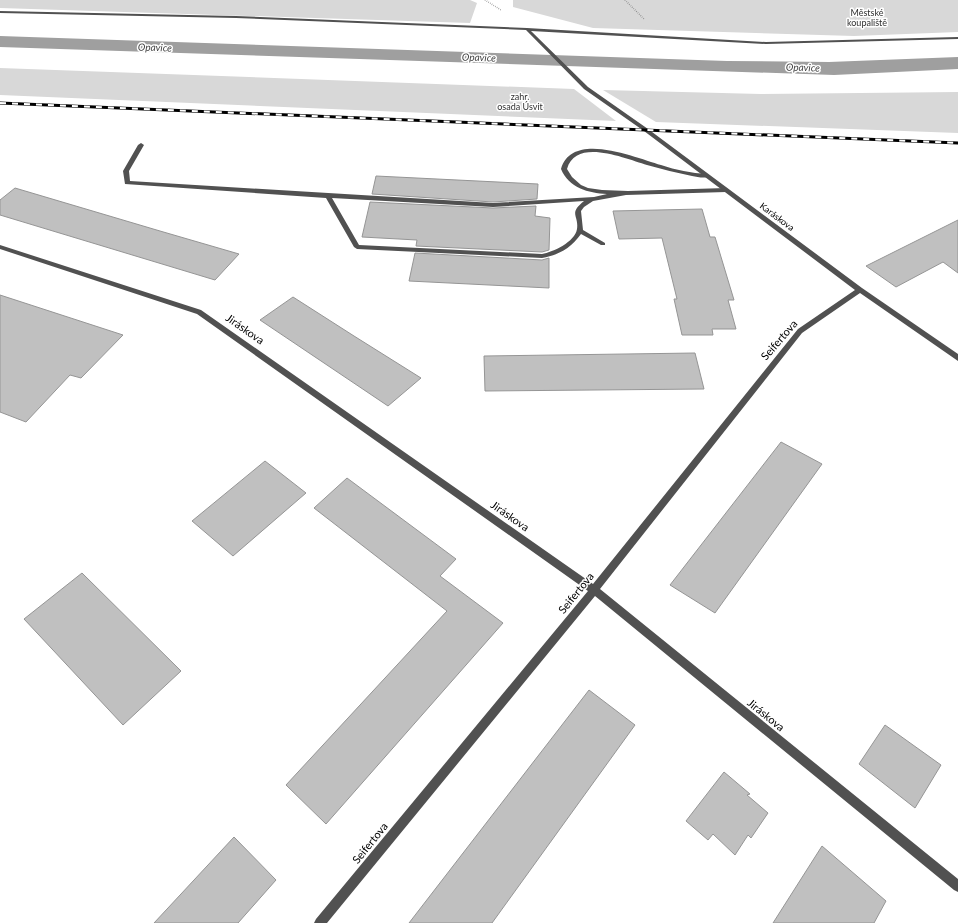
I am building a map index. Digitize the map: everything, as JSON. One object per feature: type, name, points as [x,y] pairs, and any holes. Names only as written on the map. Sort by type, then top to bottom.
[{"type":"street","points":[[0,12],[236,17],[527,29],[766,43],[958,38]]},
{"type":"street","name":"Karáskova","points":[[527,29],[586,88],[860,290],[958,358]]},
{"type":"street","points":[[142,145],[126,171],[127,183],[493,205],[594,200],[626,193]]},
{"type":"street","points":[[707,176],[688,174],[600,150],[581,152],[568,159],[564,165],[566,174],[577,184],[596,191],[626,193],[726,190]]},
{"type":"street","points":[[328,196],[357,247],[542,256],[565,249],[580,231],[577,214],[578,210],[582,205],[594,200]]},
{"type":"street","points":[[580,231],[603,244]]},
{"type":"street","name":"Jiráskova","points":[[0,247],[199,312],[594,590],[958,886]]},
{"type":"street","name":"Seifertova","points":[[320,923],[594,590],[800,331],[860,290]]},
{"type":"green space","points":[[0,0],[470,0],[477,3],[470,23],[0,8]]},
{"type":"green space","name":"Městské koupaliště","points":[[513,0],[958,0],[958,32],[854,36],[593,28],[513,7]]},
{"type":"green space","name":"zahr. osada Úsvit","points":[[0,68],[574,89],[616,121],[0,95]]},
{"type":"green space","points":[[603,90],[761,94],[958,92],[958,133],[656,122]]},
{"type":"water","name":"Opavice","points":[[0,36],[727,61],[829,62],[958,57],[958,69],[834,75],[0,47]]},
{"type":"building","points":[[376,176],[538,184],[537,199],[493,202],[372,194]]},
{"type":"building","points":[[15,188],[239,254],[215,280],[0,215],[0,200]]},
{"type":"building","points":[[370,202],[493,208],[536,206],[535,216],[550,218],[549,250],[542,252],[416,246],[417,240],[362,237]]},
{"type":"building","points":[[702,209],[710,237],[715,237],[734,300],[728,300],[736,329],[712,329],[713,335],[682,335],[674,299],[677,299],[662,238],[619,239],[613,211]]},
{"type":"building","points":[[958,220],[958,273],[943,262],[896,287],[866,266]]},
{"type":"building","points":[[415,253],[542,260],[549,258],[549,288],[409,281]]},
{"type":"building","points":[[0,295],[123,335],[81,378],[70,375],[26,422],[0,412]]},
{"type":"building","points":[[293,297],[421,378],[388,406],[260,320]]},
{"type":"building","points":[[695,353],[704,389],[485,391],[484,356]]},
{"type":"building","points":[[781,442],[822,464],[715,613],[670,585]]},
{"type":"building","points":[[265,461],[306,493],[233,556],[192,521]]},
{"type":"building","points":[[347,478],[456,559],[440,576],[503,623],[326,824],[286,785],[447,611],[314,508]]},
{"type":"building","points":[[82,573],[181,671],[123,725],[24,619]]},
{"type":"building","points":[[589,690],[635,725],[492,923],[409,923]]},
{"type":"building","points":[[885,725],[941,765],[915,808],[859,764]]},
{"type":"building","points":[[724,772],[750,794],[747,795],[768,813],[751,838],[748,835],[735,855],[713,834],[708,840],[686,821]]},
{"type":"building","points":[[234,837],[276,880],[238,923],[154,923]]},
{"type":"building","points":[[822,846],[886,901],[874,923],[773,923]]},
{"type":"railway","points":[[0,103],[958,143]]}]
